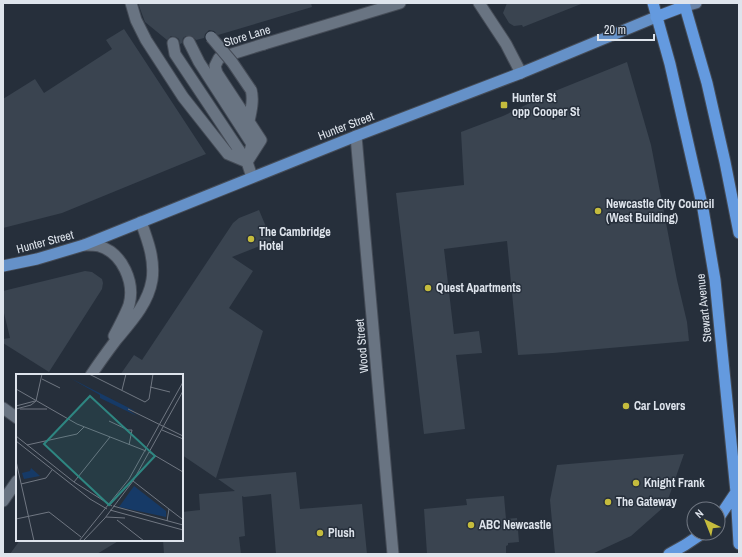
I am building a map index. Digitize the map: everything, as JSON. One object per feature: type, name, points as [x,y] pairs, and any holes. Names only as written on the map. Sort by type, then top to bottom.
[{"type":"highway","name":"Stewart Avenue","points":[[653,3],[670,64],[702,209],[715,280],[736,492],[739,544]]},
{"type":"highway","name":"Hunter Street","points":[[656,17],[689,4]]},
{"type":"highway","points":[[689,4],[725,162],[739,233]]},
{"type":"highway","points":[[726,507],[736,492]]},
{"type":"highway","points":[[669,554],[692,541]]},
{"type":"main road","name":"Hunter Street","points":[[3,266],[37,259],[84,245],[356,136],[521,73],[656,17]]},
{"type":"street","name":"Store Lane","points":[[247,162],[261,140],[217,72],[215,66],[219,58],[400,3]]},
{"type":"street","points":[[478,3],[506,44],[521,73]]},
{"type":"street","points":[[131,4],[141,14]]},
{"type":"street","points":[[131,4],[136,20],[146,40],[183,97],[228,154],[247,162]]},
{"type":"street","points":[[211,37],[232,62],[252,92],[252,107],[249,121]]},
{"type":"street","points":[[189,42],[199,62],[252,144],[247,162]]},
{"type":"street","points":[[173,43],[175,54],[247,162],[252,178]]},
{"type":"street","name":"Wood Street","points":[[356,136],[392,554]]},
{"type":"street","points":[[92,374],[104,356],[141,310],[148,296],[152,279],[152,266],[149,247],[141,222]]},
{"type":"street","points":[[84,245],[100,246],[111,252],[121,263],[128,277],[131,292],[128,305],[104,356]]},
{"type":"street","points":[[3,408],[16,417]]},
{"type":"street","points":[[3,501],[16,482]]},
{"type":"building","points":[[138,3],[311,3],[312,7],[218,35],[214,31],[209,30],[205,34],[204,38],[196,40],[192,36],[186,36],[180,44],[179,39],[176,37],[171,36],[167,40],[145,22]]},
{"type":"building","points":[[507,3],[581,4],[523,27],[522,25],[514,26],[509,23],[503,13]]},
{"type":"building","points":[[124,29],[206,154],[62,213],[3,228],[3,99],[35,79],[44,93],[112,49],[106,40]]},
{"type":"building","name":"Newcastle City Council (West Building)","points":[[627,62],[651,145],[677,280],[687,322],[689,341],[518,355],[507,241],[444,249],[454,334],[479,331],[482,353],[456,355],[465,429],[424,434],[396,193],[464,185],[461,132],[503,116],[555,91]]},
{"type":"building","points":[[259,210],[272,241],[232,257],[253,271],[229,308],[263,331],[216,478],[183,456],[183,374],[121,374],[134,355],[142,360],[233,223],[239,218]]},
{"type":"building","points":[[85,271],[92,272],[102,279],[102,289],[49,372],[3,343],[3,339],[10,338],[3,309],[3,291]]},
{"type":"building","name":"The Gateway","points":[[684,454],[666,505],[631,536],[592,554],[555,554],[550,500],[557,465]]},
{"type":"building","points":[[296,472],[300,509],[362,504],[367,554],[276,554],[271,494],[242,496],[245,536],[239,537],[241,554],[164,554],[163,541],[183,541],[183,512],[200,510],[199,494],[235,491],[218,479]]},
{"type":"building","name":"ABC Newcastle","points":[[504,496],[506,519],[517,518],[519,542],[508,543],[506,546],[506,554],[427,554],[424,509],[467,505],[466,499]]},
{"type":"building","points":[[19,541],[118,541],[97,554],[10,554]]},
{"type":"place","name":"Hunter St opp Cooper St","points":[[504,105]]},
{"type":"place","name":"Newcastle City Council (West Building)","points":[[598,211]]},
{"type":"place","name":"The Cambridge Hotel","points":[[251,239]]},
{"type":"place","name":"Quest Apartments","points":[[428,288]]},
{"type":"place","name":"Car Lovers","points":[[626,406]]},
{"type":"place","name":"Knight Frank","points":[[636,483]]},
{"type":"place","name":"The Gateway","points":[[608,502]]},
{"type":"place","name":"ABC Newcastle","points":[[471,525]]},
{"type":"place","name":"Plush","points":[[320,533]]}]
